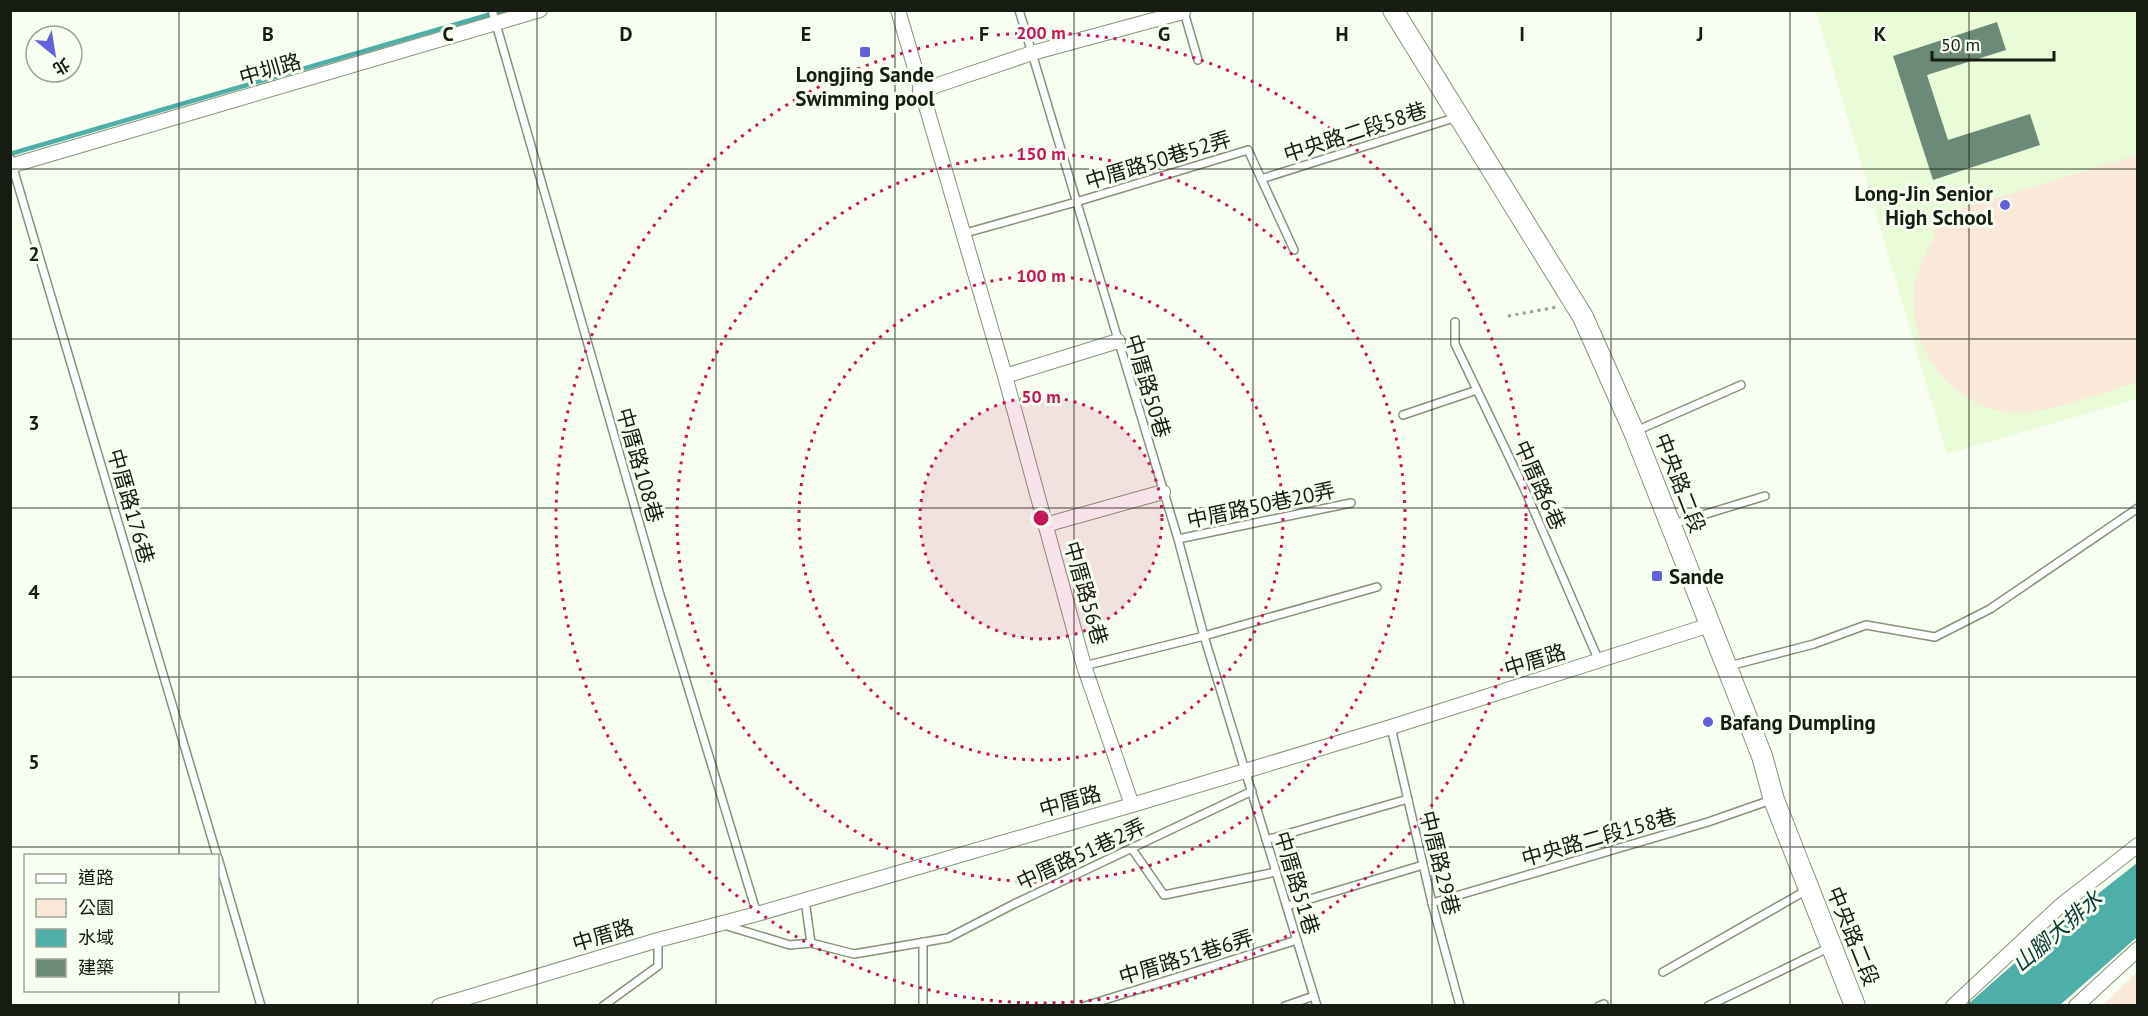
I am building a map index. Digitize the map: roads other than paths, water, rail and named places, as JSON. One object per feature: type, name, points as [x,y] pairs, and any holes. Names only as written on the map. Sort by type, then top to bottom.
[{"type":"street","name":"中圳路","points":[[11,163],[493,17],[540,10]]},
{"type":"street","name":"中厝路56巷","points":[[898,10],[1005,376],[1084,666],[1132,805]]},
{"type":"street","name":"中央路二段","points":[[1393,10],[1575,303],[1597,346],[1634,432],[1762,756],[1774,800],[1855,1005]]},
{"type":"street","points":[[920,91],[1032,53],[1185,11]]},
{"type":"street","points":[[1005,376],[1118,341]]},
{"type":"street","points":[[1045,525],[1163,492]]},
{"type":"street","name":"中厝路","points":[[439,1005],[1132,805],[1391,727],[1710,625]]},
{"type":"street","points":[[1953,1005],[2060,906],[2138,845]]},
{"type":"street","points":[[2076,1005],[2138,949]]},
{"type":"lane","name":"中厝路50巷","points":[[1019,10],[1245,770]]},
{"type":"lane","points":[[1185,11],[1198,60]]},
{"type":"lane","name":"中厝路108巷","points":[[493,17],[660,595],[757,914]]},
{"type":"lane","name":"中央路二段58巷","points":[[1261,179],[1459,116]]},
{"type":"lane","name":"中厝路50巷52弄","points":[[1076,202],[1248,150],[1294,250]]},
{"type":"lane","name":"中厝路176巷","points":[[11,163],[216,854]]},
{"type":"lane","points":[[962,234],[1076,202]]},
{"type":"lane","name":"中厝路6巷","points":[[1455,322],[1455,344],[1524,488],[1599,661]]},
{"type":"lane","points":[[1634,432],[1741,385]]},
{"type":"lane","points":[[1403,415],[1477,390]]},
{"type":"lane","points":[[1671,525],[1765,496]]},
{"type":"lane","name":"中厝路50巷20弄","points":[[1178,539],[1351,502]]},
{"type":"lane","points":[[1726,667],[1814,644],[1866,625],[1935,637],[1990,609],[2138,508]]},
{"type":"lane","points":[[1084,666],[1204,636],[1377,587]]},
{"type":"lane","name":"中厝路29巷","points":[[1391,727],[1432,903],[1460,1005]]},
{"type":"lane","name":"中厝路51巷","points":[[1245,770],[1317,1005]]},
{"type":"lane","name":"中厝路51巷2弄","points":[[719,924],[790,945],[811,944],[854,954],[948,938],[1014,904],[1252,791]]},
{"type":"lane","points":[[1266,840],[1408,799]]},
{"type":"lane","name":"中央路二段158巷","points":[[1432,903],[1708,822],[1774,800]]},
{"type":"lane","points":[[1132,849],[1164,895],[1276,872]]},
{"type":"lane","name":"中厝路176巷","points":[[219,863],[261,1005]]},
{"type":"lane","points":[[1287,906],[1424,865]]},
{"type":"lane","points":[[1663,972],[1808,889]]},
{"type":"lane","points":[[805,900],[811,944]]},
{"type":"lane","points":[[603,1005],[658,966],[658,940]]},
{"type":"lane","name":"中厝路51巷6弄","points":[[1085,1005],[1297,940]]},
{"type":"lane","points":[[923,942],[923,1005]]},
{"type":"lane","points":[[1708,1005],[1831,947]]},
{"type":"lane","points":[[1286,1005],[1314,996]]},
{"type":"water","name":"山腳大排水","points":[[2137,863],[2137,937],[2060,1005],[1967,1005],[2052,930]]},
{"type":"waterway","points":[[10,154],[505,10]]},
{"type":"place","name":"Longjing Sande Swimming pool","points":[[865,52]]},
{"type":"place","name":"Long-Jin Senior High School","points":[[2005,205]]},
{"type":"place","name":"Sande","points":[[1657,576]]},
{"type":"place","name":"Bafang Dumpling","points":[[1708,722]]}]
